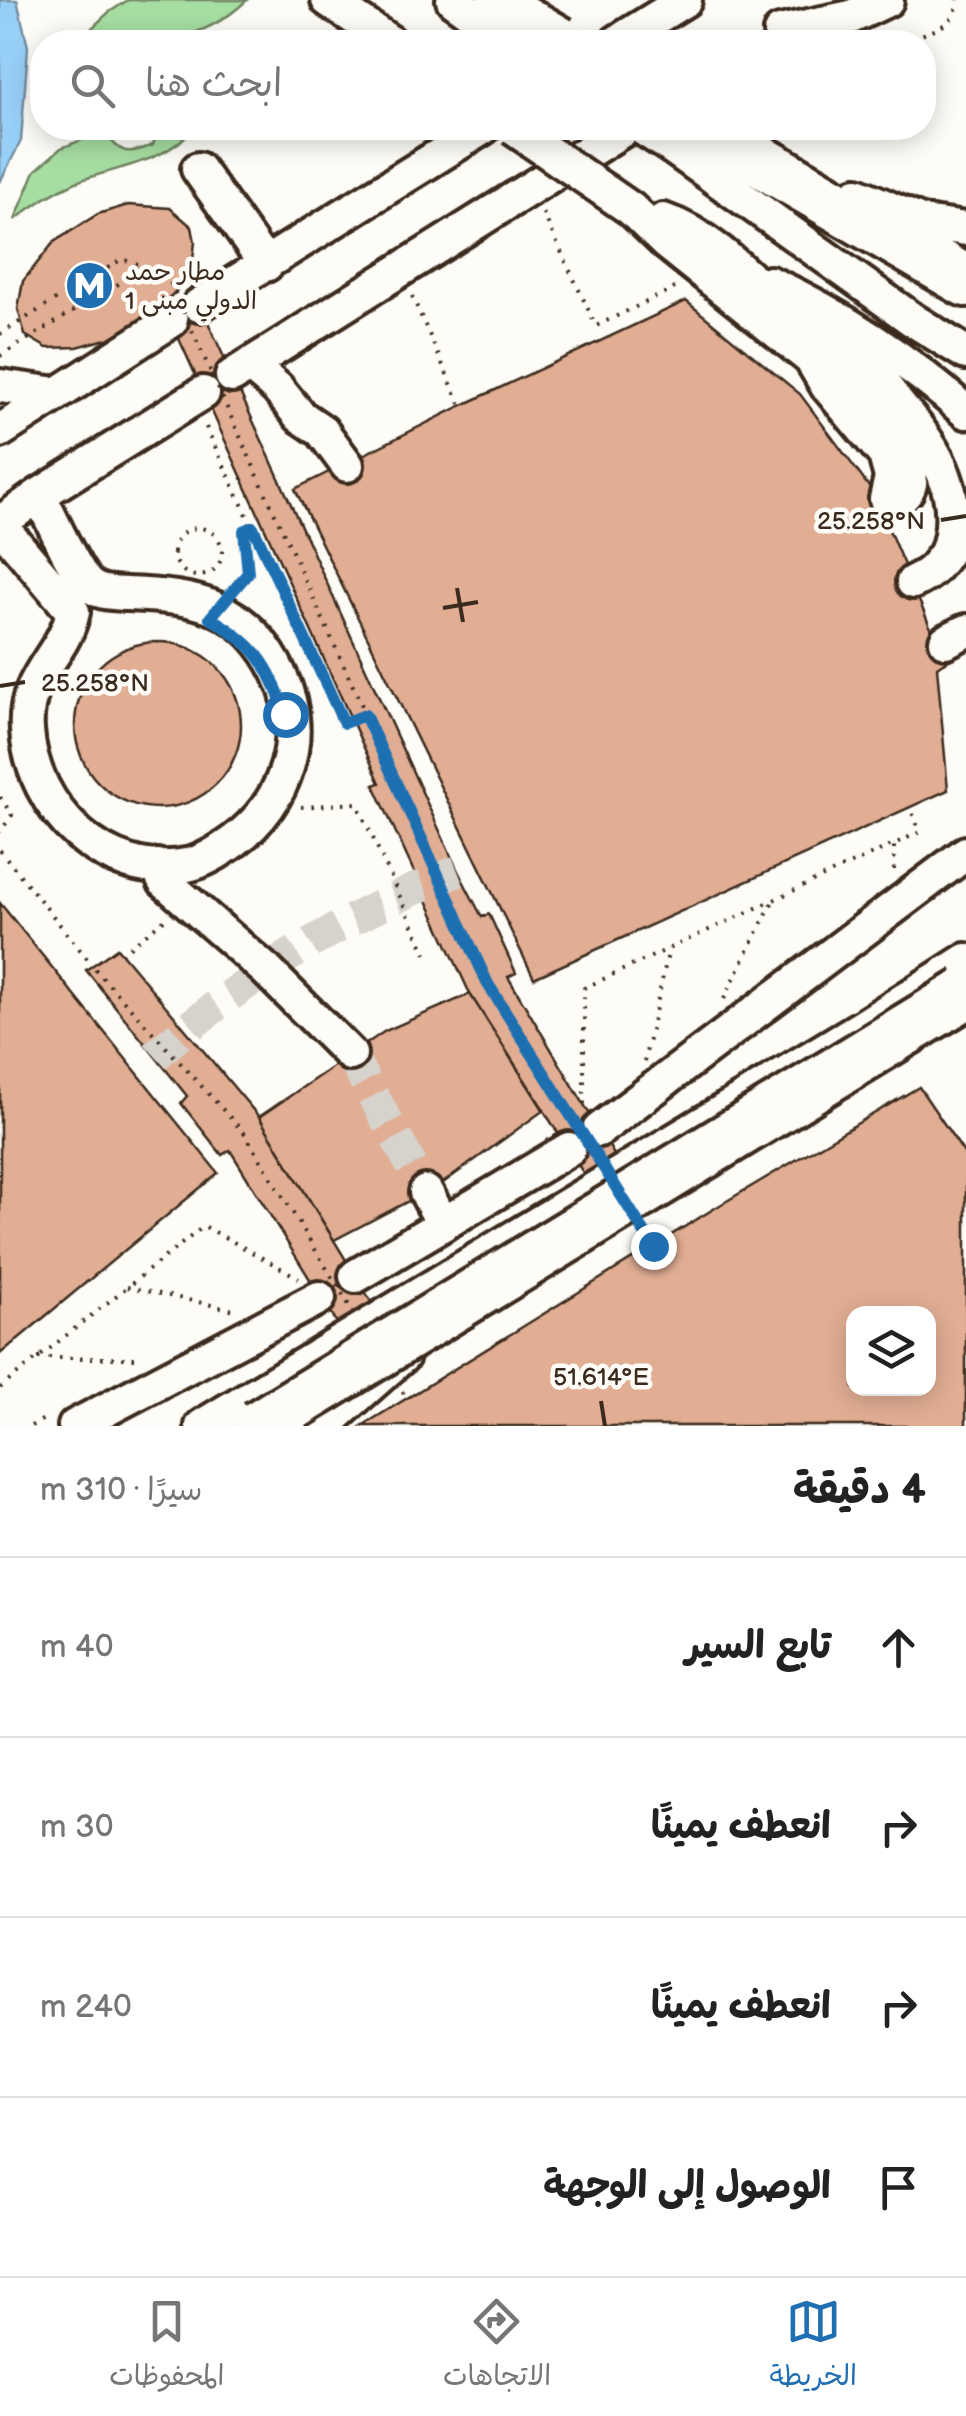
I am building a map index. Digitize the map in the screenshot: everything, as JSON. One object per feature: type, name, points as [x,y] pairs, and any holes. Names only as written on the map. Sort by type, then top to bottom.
[{"type":"highway","points":[[487,15],[527,30]]},
{"type":"highway","points":[[694,140],[769,166],[966,281]]},
{"type":"highway","points":[[258,1426],[966,993]]},
{"type":"lane","points":[[328,0],[372,30]]},
{"type":"lane","points":[[636,30],[685,0]]},
{"type":"lane","points":[[783,30],[833,0]]},
{"type":"lane","points":[[800,30],[851,18],[886,0]]},
{"type":"lane","points":[[0,430],[464,140]]},
{"type":"lane","points":[[530,140],[618,200],[811,359],[827,386],[885,456],[890,477],[886,499]]},
{"type":"lane","points":[[339,468],[309,440],[300,416],[277,388],[241,370],[607,140]]},
{"type":"lane","points":[[690,140],[914,320],[966,372]]},
{"type":"lane","points":[[769,166],[819,176],[923,223],[966,229]]},
{"type":"lane","points":[[198,169],[266,266]]},
{"type":"lane","points":[[618,200],[679,226],[745,272],[798,323],[879,380],[911,396],[936,420],[966,468]]},
{"type":"lane","points":[[745,272],[812,302],[964,411]]},
{"type":"lane","points":[[914,320],[966,353]]},
{"type":"lane","points":[[879,380],[922,431],[958,488],[960,528],[954,542],[923,577],[954,568],[966,555]]},
{"type":"lane","points":[[0,386],[58,394]]},
{"type":"lane","points":[[39,495],[86,584],[102,592],[168,596],[226,610],[263,648],[286,690],[294,749],[284,782],[253,827],[200,862],[157,866],[113,856],[73,831],[48,802],[34,770],[26,729],[28,709],[34,682],[73,612],[0,524],[39,495],[198,397]]},
{"type":"lane","points":[[592,1117],[966,853]]},
{"type":"lane","points":[[157,866],[164,881],[266,970],[350,1054]]},
{"type":"lane","points":[[202,1426],[966,960]]},
{"type":"lane","points":[[356,1276],[569,1149]]},
{"type":"lane","points":[[426,1192],[443,1224]]},
{"type":"lane","points":[[324,1426],[412,1346],[485,1255]]},
{"type":"lane","points":[[75,1426],[311,1289]]},
{"type":"path","points":[[932,30],[952,20],[958,0]]},
{"type":"path","points":[[0,334],[122,259],[166,273],[488,984],[612,1181]]},
{"type":"path","points":[[400,268],[461,406]]},
{"type":"path","points":[[0,356],[130,278],[166,273]]},
{"type":"path","points":[[596,326],[679,286]]},
{"type":"path","points":[[198,397],[344,723],[365,715]]},
{"type":"path","points":[[232,595],[248,573],[244,531],[253,527]]},
{"type":"path","points":[[190,530],[209,530],[221,544],[220,563],[206,575],[188,574],[175,560],[176,542],[190,530]]},
{"type":"path","points":[[0,796],[12,814],[0,832]]},
{"type":"path","points":[[288,808],[358,803],[426,954]]},
{"type":"path","points":[[592,1117],[584,988],[920,832],[910,807]]},
{"type":"path","points":[[0,850],[94,968],[245,1134],[366,1333]]},
{"type":"path","points":[[724,1001],[773,900]]},
{"type":"path","points":[[122,954],[168,916]]},
{"type":"path","points":[[643,1064],[669,949]]},
{"type":"path","points":[[0,1388],[204,1226],[311,1289]]},
{"type":"path","points":[[642,1230],[653,1246]]},
{"type":"path","points":[[128,1287],[245,1312]]},
{"type":"path","points":[[38,1358],[158,1358]]},
{"type":"path","points":[[396,1382],[406,1399]]},
{"type":"green space","points":[[128,0],[247,0],[228,16],[200,30],[90,30]]},
{"type":"green space","points":[[82,140],[111,140],[125,151],[153,145],[155,140],[181,140],[148,159],[68,186],[15,220],[35,171],[61,148]]},
{"type":"water","points":[[0,0],[17,0],[28,47],[21,141],[0,182]]},
{"type":"building","points":[[128,205],[170,208],[192,227],[192,268],[184,283],[159,308],[114,337],[77,347],[47,348],[25,335],[18,309],[23,281],[54,242],[98,214]]},
{"type":"building","points":[[197,298],[458,871],[482,917],[489,914],[516,973],[508,977],[619,1163],[589,1182],[470,994],[374,785],[380,783],[166,310]]},
{"type":"building","points":[[686,301],[800,394],[872,491],[881,490],[895,516],[886,523],[932,631],[940,629],[953,658],[937,667],[948,790],[534,978],[295,489]]},
{"type":"building","points":[[158,642],[190,648],[217,666],[235,693],[241,725],[235,757],[217,784],[190,802],[158,808],[126,802],[99,784],[81,757],[75,725],[81,693],[99,666],[126,648]]},
{"type":"building","points":[[0,903],[218,1173],[0,1354]]},
{"type":"building","points":[[117,948],[259,1117],[377,1311],[342,1331],[230,1150],[222,1155],[181,1103],[187,1096],[86,970]]},
{"type":"building","points":[[470,994],[544,1110],[443,1183],[334,1240],[259,1117],[385,1031]]},
{"type":"building","points":[[919,1087],[966,1156],[966,1426],[362,1426]]},
{"type":"tunnel","points":[[155,1056],[224,1000],[298,950],[377,907],[458,871]]},
{"type":"tunnel","points":[[350,1054],[426,1192]]},
{"type":"place","name":"مطار حمد الدولي مبنى 1","points":[[90,285]]},
{"type":"route","points":[[285,714],[276,684],[260,656],[238,634],[210,618],[248,573],[244,531],[253,527],[344,723],[365,715],[488,984],[653,1246]]}]
